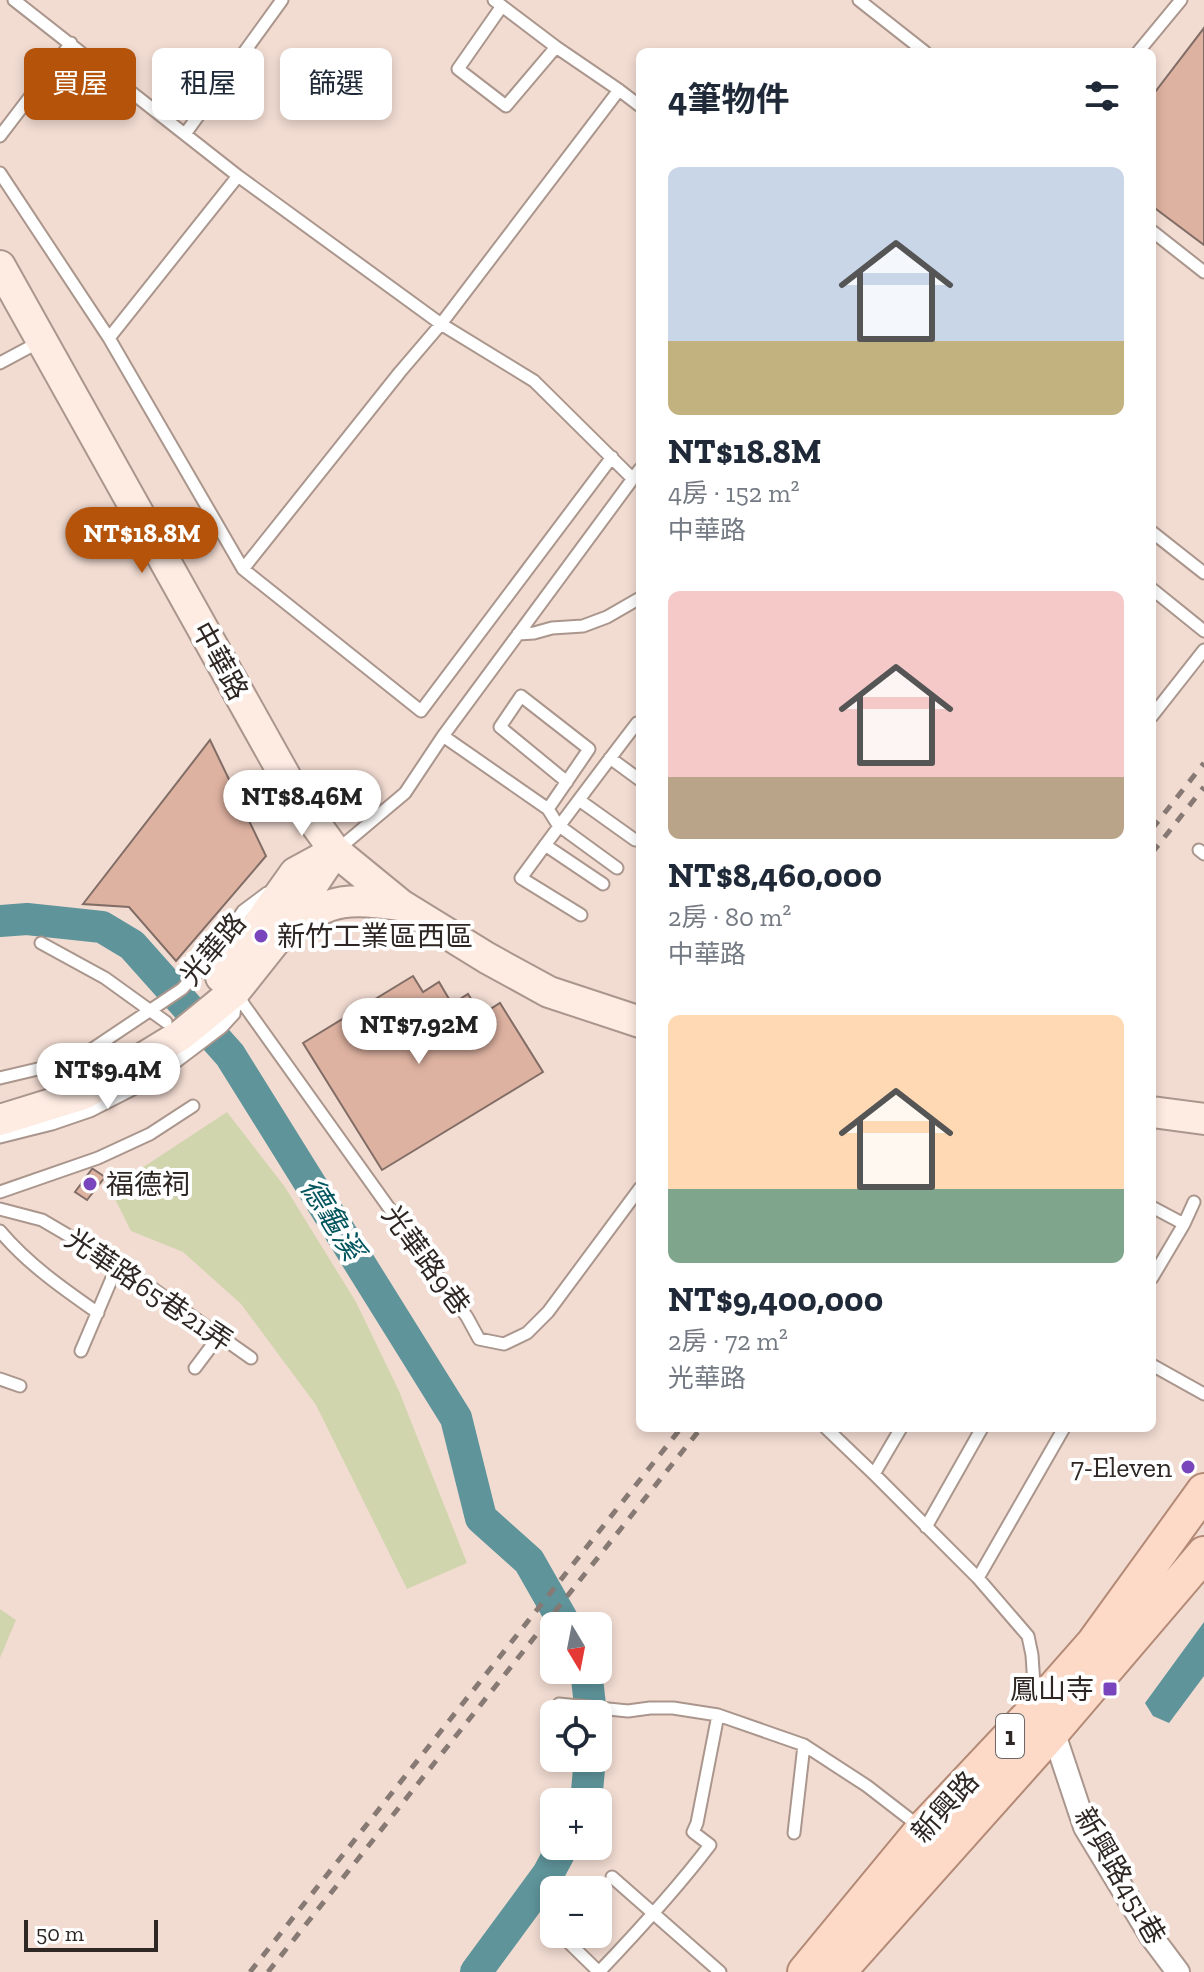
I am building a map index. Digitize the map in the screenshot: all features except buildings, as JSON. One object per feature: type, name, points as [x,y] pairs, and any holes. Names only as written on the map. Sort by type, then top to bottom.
[{"type":"main road","name":"新興路","points":[[838,1972],[1044,1720],[1094,1643],[1204,1491]]},
{"type":"main road","name":"新興路","points":[[805,1972],[923,1829],[1044,1720],[1204,1554]]},
{"type":"street","name":"中華路","points":[[0,266],[299,801],[335,851],[401,905],[487,958],[549,992],[636,1021]]},
{"type":"street","name":"光華路","points":[[0,1120],[84,1094],[182,1017],[226,973],[295,873],[335,851]]},
{"type":"street","name":"光華路","points":[[0,1098],[85,1074],[182,1017],[236,990],[275,941],[335,851]]},
{"type":"street","points":[[275,941],[307,916],[339,902],[363,900],[401,905]]},
{"type":"street","points":[[1156,1113],[1204,1119]]},
{"type":"street","name":"新興路451巷","points":[[1044,1720],[1085,1827],[1151,1936],[1178,1972]]},
{"type":"lane","points":[[14,0],[238,176],[441,324],[534,381],[612,457],[636,474],[443,736],[405,793],[335,851]]},
{"type":"lane","points":[[185,134],[282,0]]},
{"type":"lane","points":[[859,0],[920,48]]},
{"type":"lane","points":[[1141,48],[1181,0]]},
{"type":"lane","points":[[556,47],[506,106],[458,69],[498,3],[636,103]]},
{"type":"lane","points":[[0,136],[71,43]]},
{"type":"lane","points":[[243,569],[441,324],[619,90]]},
{"type":"lane","points":[[0,173],[109,338],[243,569],[421,711],[612,457]]},
{"type":"lane","points":[[109,338],[238,176]]},
{"type":"lane","points":[[1156,234],[1204,272]]},
{"type":"lane","points":[[0,363],[42,340]]},
{"type":"lane","points":[[1156,535],[1204,573]]},
{"type":"lane","points":[[1156,592],[1204,631]]},
{"type":"lane","points":[[518,634],[583,626],[636,600]]},
{"type":"lane","points":[[1156,711],[1204,650]]},
{"type":"lane","points":[[548,809],[567,782],[589,749],[521,696],[500,727],[567,782]]},
{"type":"lane","points":[[581,915],[521,878],[636,724]]},
{"type":"lane","points":[[443,736],[548,809],[558,825],[617,868]]},
{"type":"lane","points":[[610,758],[636,777]]},
{"type":"lane","points":[[579,800],[635,840]]},
{"type":"lane","points":[[545,845],[603,884]]},
{"type":"lane","points":[[41,943],[182,1017]]},
{"type":"lane","name":"光華路9巷","points":[[236,990],[467,1317],[479,1339],[504,1344],[527,1333],[548,1312],[636,1193]]},
{"type":"lane","name":"光華路","points":[[0,1078],[76,1060],[182,1017]]},
{"type":"lane","name":"光華路","points":[[0,1137],[90,1111],[135,1088],[182,1017]]},
{"type":"lane","points":[[0,1192],[98,1158],[150,1134],[193,1106]]},
{"type":"lane","points":[[1156,1271],[1194,1202]]},
{"type":"lane","name":"光華路65巷21弄","points":[[0,1209],[42,1220],[118,1264],[251,1358]]},
{"type":"lane","points":[[1156,1209],[1184,1224]]},
{"type":"lane","points":[[0,1231],[19,1254],[98,1313]]},
{"type":"lane","points":[[81,1351],[118,1264]]},
{"type":"lane","points":[[195,1368],[219,1336]]},
{"type":"lane","points":[[1156,1367],[1204,1394]]},
{"type":"lane","points":[[0,1379],[20,1386]]},
{"type":"lane","points":[[830,1432],[978,1578],[1028,1636],[1044,1720]]},
{"type":"lane","points":[[874,1474],[899,1432]]},
{"type":"lane","points":[[926,1527],[980,1432]]},
{"type":"lane","points":[[978,1578],[1062,1432]]},
{"type":"lane","points":[[612,1711],[673,1708],[718,1715],[804,1745],[867,1786],[923,1829]]},
{"type":"lane","points":[[574,1948],[599,1972],[655,1914],[710,1845],[693,1832],[718,1715]]},
{"type":"lane","points":[[794,1833],[804,1745]]},
{"type":"lane","points":[[612,1877],[712,1966]]},
{"type":"green space","points":[[227,1112],[285,1187],[356,1302],[399,1391],[467,1563],[407,1589],[316,1405],[241,1304],[183,1252],[131,1231],[110,1189]]},
{"type":"green space","points":[[0,1609],[16,1620],[0,1658]]},
{"type":"water","points":[[1204,1622],[1204,1676],[1169,1723],[1153,1716],[1145,1703]]},
{"type":"waterway","name":"德龜溪","points":[[0,921],[27,919],[102,927],[132,945],[230,1055],[456,1418],[481,1518],[529,1561],[558,1612]]},
{"type":"waterway","name":"德龜溪","points":[[588,1684],[589,1700]]},
{"type":"waterway","name":"德龜溪","points":[[587,1788],[589,1772]]},
{"type":"waterway","name":"德龜溪","points":[[476,1972],[556,1860]]},
{"type":"railway","points":[[1156,824],[1204,763]]},
{"type":"railway","points":[[1156,848],[1204,787]]},
{"type":"railway","points":[[250,1972],[678,1432]]},
{"type":"railway","points":[[268,1972],[698,1432]]},
{"type":"place","name":"新竹工業區西區","points":[[261,936]]},
{"type":"place","name":"福德祠","points":[[90,1184]]},
{"type":"place","name":"7-Eleven","points":[[1188,1467]]},
{"type":"place","name":"鳳山寺","points":[[1110,1689]]}]
